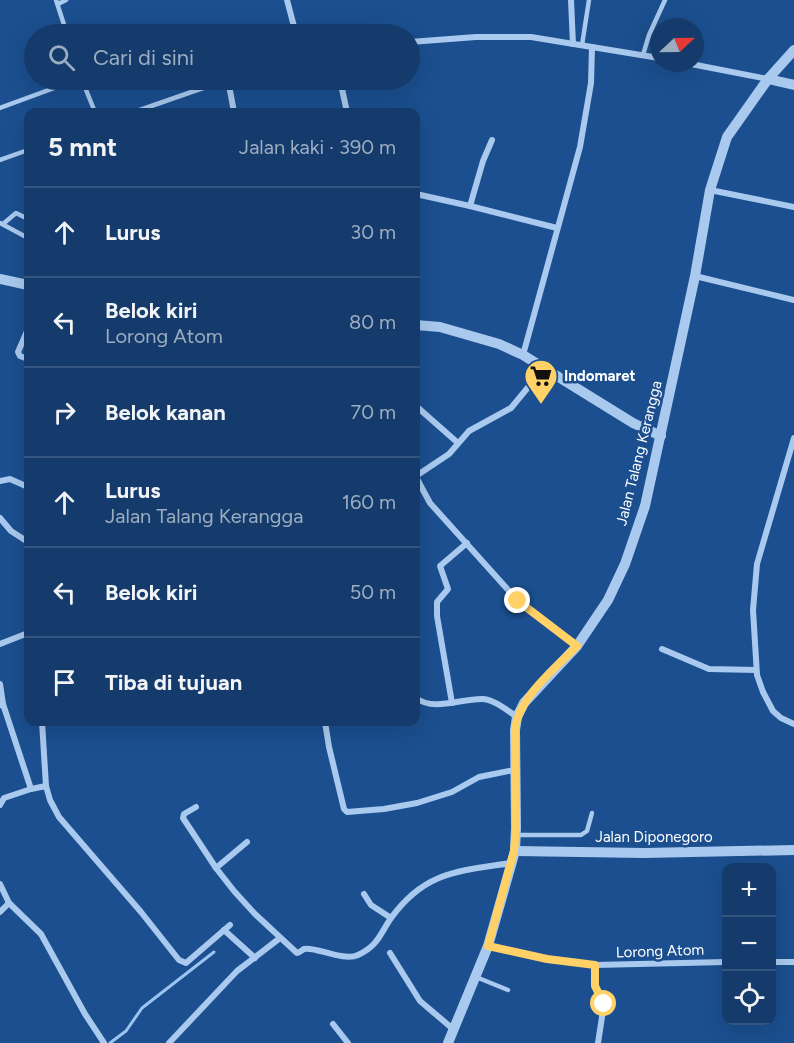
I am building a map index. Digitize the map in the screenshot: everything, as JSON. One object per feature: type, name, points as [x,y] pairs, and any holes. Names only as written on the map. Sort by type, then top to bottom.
[{"type":"street","points":[[287,0],[293,24]]},
{"type":"street","points":[[571,0],[573,44]]},
{"type":"street","points":[[420,41],[502,36],[548,39],[650,56]]},
{"type":"street","points":[[523,355],[580,147],[588,110],[592,46]]},
{"type":"street","name":"Jalan Talang Kerangga","points":[[448,1043],[488,946],[513,856],[516,835],[514,770],[517,717],[528,698],[577,646],[608,600],[625,564],[645,506],[695,276],[710,190],[727,137],[768,79],[794,50]]},
{"type":"street","points":[[704,67],[794,85]]},
{"type":"street","points":[[229,90],[233,108]]},
{"type":"street","points":[[342,90],[346,108]]},
{"type":"street","points":[[470,206],[483,160],[492,140]]},
{"type":"street","points":[[710,190],[794,207]]},
{"type":"street","points":[[420,196],[556,228]]},
{"type":"street","points":[[695,276],[794,300]]},
{"type":"street","points":[[0,279],[24,284]]},
{"type":"street","points":[[420,326],[431,326],[500,344],[523,355],[633,423],[660,436]]},
{"type":"street","points":[[24,338],[18,352],[24,358]]},
{"type":"street","points":[[420,473],[449,454],[469,431],[514,406],[544,368]]},
{"type":"street","points":[[420,410],[458,443]]},
{"type":"street","points":[[794,438],[757,564],[753,610],[756,670],[763,692],[773,711],[794,724]]},
{"type":"street","points":[[0,481],[10,479],[24,485]]},
{"type":"street","points":[[420,484],[430,503],[518,601],[577,646]]},
{"type":"street","points":[[0,518],[11,531],[24,539]]},
{"type":"street","points":[[452,704],[437,616],[437,602],[447,589],[440,566],[467,543]]},
{"type":"street","points":[[0,644],[24,635]]},
{"type":"street","points":[[662,649],[709,669],[756,670]]},
{"type":"street","points":[[0,684],[2,705],[31,789]]},
{"type":"street","points":[[420,701],[452,704],[481,699],[494,703],[517,717]]},
{"type":"street","points":[[42,726],[46,786],[59,817],[179,960],[186,963],[227,934],[230,925]]},
{"type":"street","points":[[326,726],[335,775],[344,809],[347,812],[417,803],[452,792],[479,777],[514,770]]},
{"type":"street","points":[[0,805],[4,798],[46,786]]},
{"type":"street","points":[[196,807],[184,814],[183,818],[216,868],[255,915],[297,954],[308,949],[355,956],[372,946],[380,938],[392,918],[423,885],[436,878],[513,856]]},
{"type":"street","points":[[216,868],[247,842]]},
{"type":"street","name":"Jalan Diponegoro","points":[[513,856],[580,852],[794,850]]},
{"type":"street","points":[[0,884],[9,903],[41,934],[103,1042]]},
{"type":"street","points":[[364,894],[371,904],[392,918]]},
{"type":"street","points":[[0,912],[9,903]]},
{"type":"street","points":[[227,934],[255,958]]},
{"type":"street","points":[[169,1043],[237,971],[280,938]]},
{"type":"street","name":"Lorong Atom","points":[[488,946],[547,959],[595,965],[722,962]]},
{"type":"street","points":[[390,953],[420,1001],[453,1029]]},
{"type":"street","points":[[776,962],[794,963]]},
{"type":"street","points":[[595,965],[595,986],[604,1004],[598,1043]]},
{"type":"street","points":[[333,1024],[348,1043]]},
{"type":"lane","points":[[64,24],[57,2],[66,0]]},
{"type":"lane","points":[[582,45],[590,0]]},
{"type":"lane","points":[[643,55],[665,0]]},
{"type":"lane","points":[[0,108],[49,90]]},
{"type":"lane","points":[[86,90],[93,108]]},
{"type":"lane","points":[[148,108],[199,90]]},
{"type":"lane","points":[[0,160],[24,151]]},
{"type":"lane","points":[[24,217],[16,213],[2,224],[24,236]]},
{"type":"lane","points":[[516,835],[581,835],[587,831],[592,813]]},
{"type":"lane","points":[[580,852],[581,835]]},
{"type":"lane","points":[[476,976],[508,990]]},
{"type":"waterway","points":[[110,1043],[126,1031],[142,1008],[214,952]]},
{"type":"place","name":"Indomaret","points":[[541,405]]},
{"type":"route","points":[[518,601],[577,646],[528,698],[515,723],[516,828],[514,851],[488,946],[547,959],[595,965],[595,986],[604,1004]]}]
